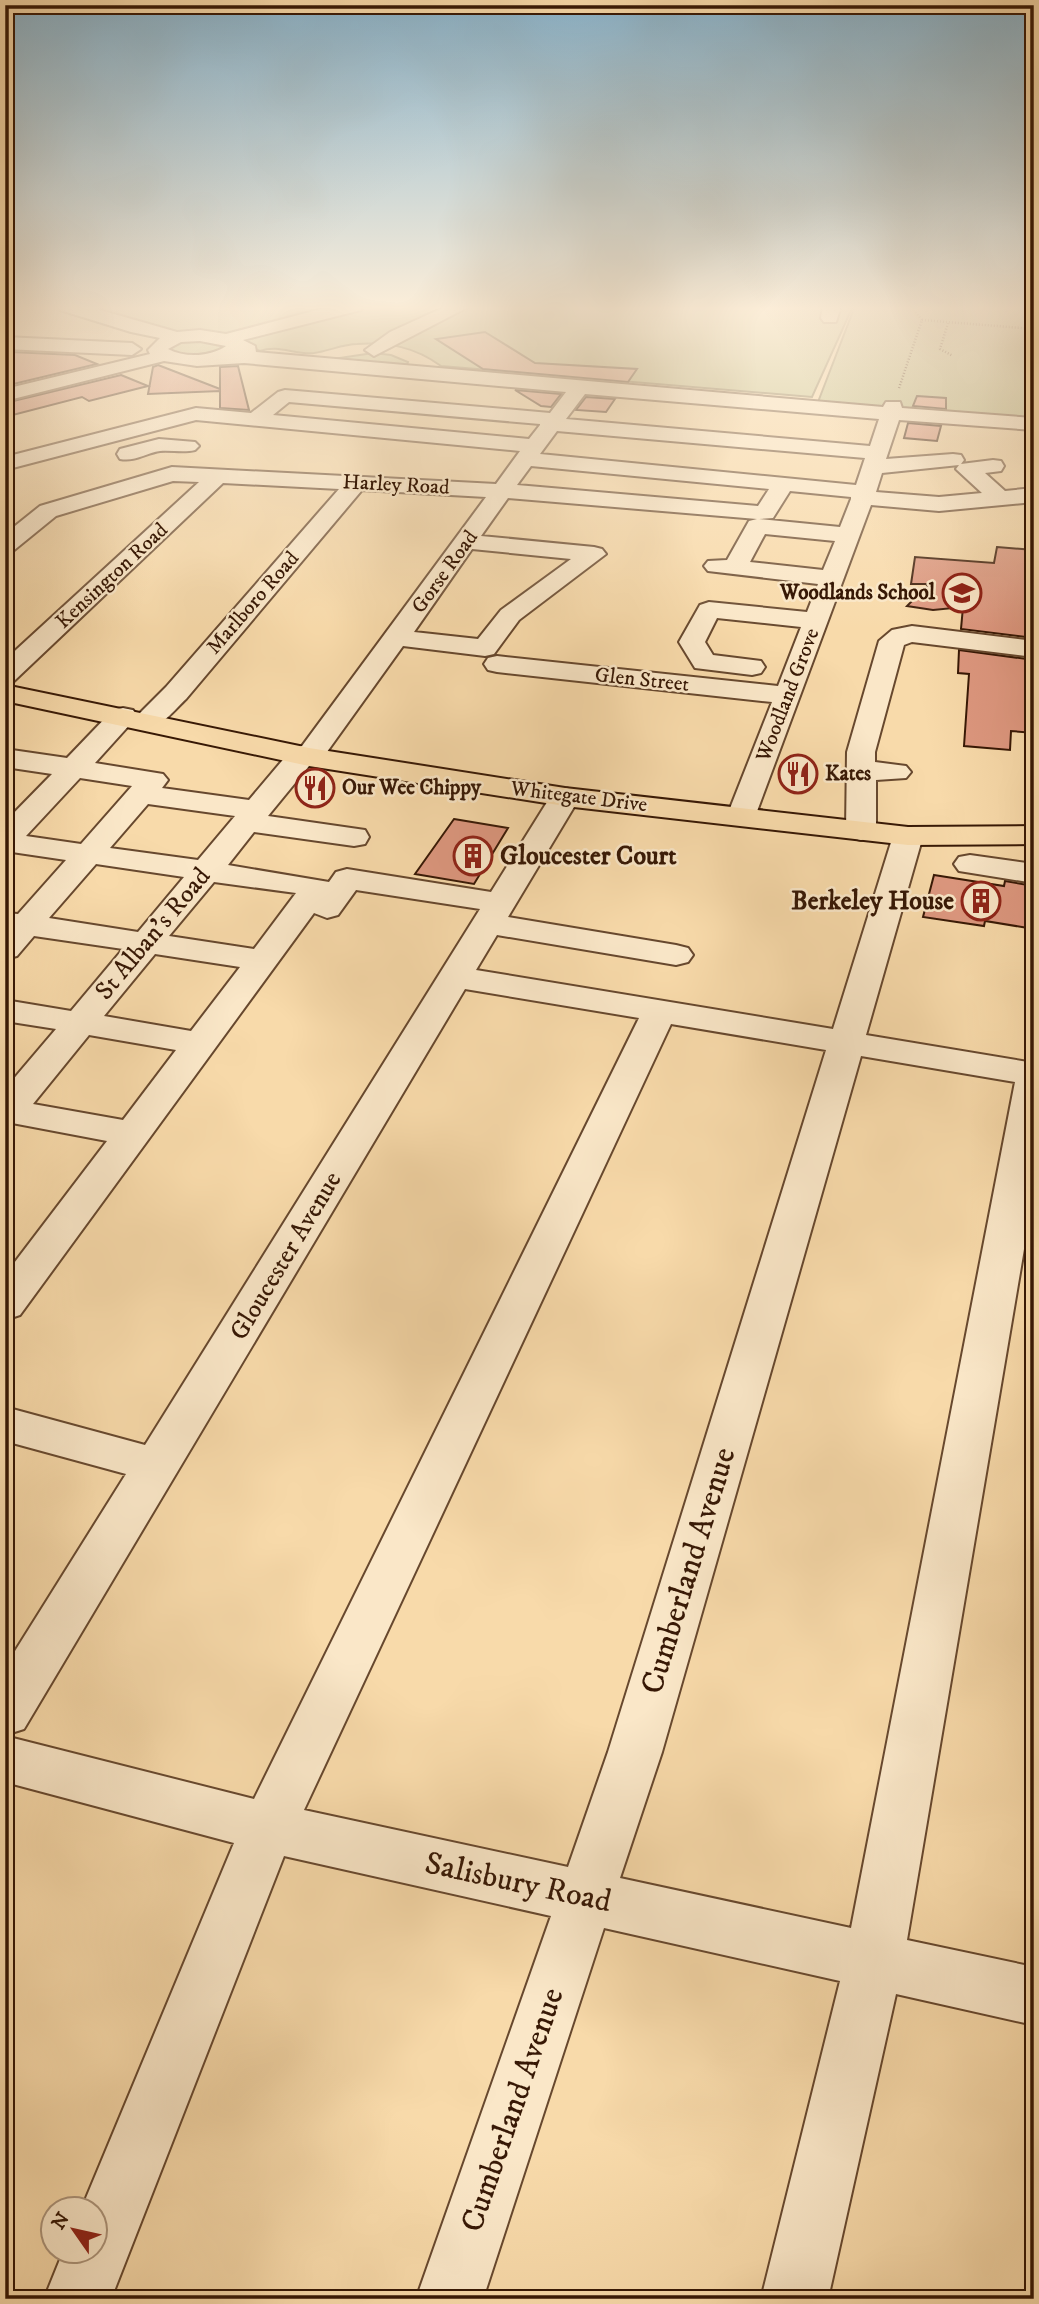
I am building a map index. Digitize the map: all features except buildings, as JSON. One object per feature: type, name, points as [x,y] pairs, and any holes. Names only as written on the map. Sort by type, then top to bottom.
[{"type":"main road","name":"Whitegate Drive","points":[[5,693],[135,718],[305,756],[565,797],[908,836],[1034,835]]},
{"type":"street","points":[[172,474],[188,446],[196,414]]},
{"type":"street","points":[[5,464],[196,414],[529,452],[939,504],[1034,495]]},
{"type":"street","points":[[255,420],[263,414]]},
{"type":"street","points":[[465,414],[876,460],[953,460]]},
{"type":"street","name":"Gorse Road","points":[[305,756],[397,638],[559,414]]},
{"type":"street","name":"Woodland Grove","points":[[742,816],[876,460],[890,414]]},
{"type":"street","points":[[968,414],[1034,424]]},
{"type":"street","points":[[91,418],[122,433],[159,445],[188,446]]},
{"type":"street","points":[[112,458],[159,445]]},
{"type":"street","points":[[993,466],[967,469],[1000,498]]},
{"type":"street","name":"Harley Road","points":[[5,547],[48,511],[172,474],[504,491],[765,513],[783,484]]},
{"type":"street","name":"Kensington Road","points":[[5,675],[218,476]]},
{"type":"street","name":"Marlboro Road","points":[[5,841],[74,769],[135,718],[176,693],[356,483]]},
{"type":"street","points":[[832,578],[726,567],[757,526],[848,535]]},
{"type":"street","points":[[397,638],[485,648],[510,615],[594,554],[468,541]]},
{"type":"street","points":[[792,684],[704,662],[692,642],[709,610],[816,621]]},
{"type":"street","points":[[861,831],[861,751],[891,678],[892,641],[901,635],[912,634],[1034,649]]},
{"type":"street","name":"Glen Street","points":[[497,664],[792,684]]},
{"type":"street","name":"St Alban's Road","points":[[6,1111],[206,870],[305,756]]},
{"type":"street","points":[[5,758],[153,780],[90,854],[12,932]]},
{"type":"street","points":[[860,771],[896,772]]},
{"type":"street","points":[[141,794],[354,837]]},
{"type":"street","name":"Gloucester Avenue","points":[[5,1713],[159,1466],[565,797]]},
{"type":"street","name":"Cumberland Avenue","points":[[449,2299],[635,1752],[908,836]]},
{"type":"street","points":[[5,841],[317,887],[5,1305]]},
{"type":"street","points":[[970,864],[1034,874]]},
{"type":"street","points":[[327,908],[347,879],[676,955]]},
{"type":"street","points":[[12,932],[146,942],[262,960]]},
{"type":"street","points":[[456,977],[847,1040],[1034,1074]]},
{"type":"street","points":[[5,1010],[200,1042]]},
{"type":"street","points":[[76,2299],[268,1827],[660,1010]]},
{"type":"street","points":[[794,2299],[874,1960],[1034,1080]]},
{"type":"street","points":[[6,1111],[134,1134]]},
{"type":"street","points":[[5,1424],[159,1466]]},
{"type":"street","name":"Salisbury Road","points":[[5,1759],[268,1827],[1034,1996]]},
{"type":"green space","points":[[974,414],[1034,414],[1034,418]]},
{"type":"place","name":"Woodlands School","points":[[962,593]]},
{"type":"place","name":"Kates","points":[[798,774]]},
{"type":"place","name":"Our Wee Chippy","points":[[315,788]]},
{"type":"place","name":"Gloucester Court","points":[[473,856]]},
{"type":"place","name":"Berkeley House","points":[[981,901]]}]
